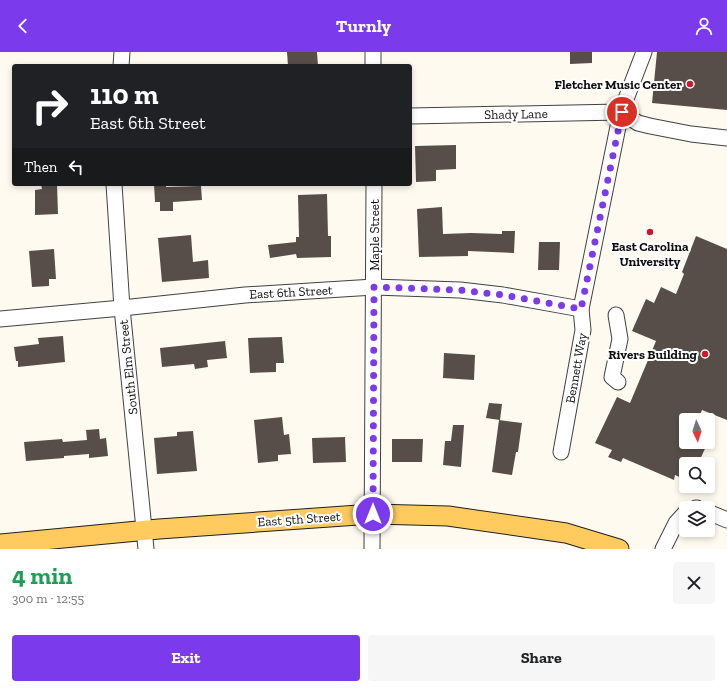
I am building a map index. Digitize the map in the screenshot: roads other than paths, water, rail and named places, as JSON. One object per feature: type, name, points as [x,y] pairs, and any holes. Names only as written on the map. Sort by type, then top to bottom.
[{"type":"main road","name":"East 5th Street","points":[[0,544],[144,530],[373,514],[448,516],[566,533],[619,549]]},
{"type":"street","points":[[121,64],[122,52]]},
{"type":"street","points":[[373,52],[373,64]]},
{"type":"street","name":"Bennett Way","points":[[561,452],[583,330],[581,309],[622,112],[644,52]]},
{"type":"street","points":[[622,112],[638,123],[650,126],[691,134],[727,138]]},
{"type":"street","name":"Shady Lane","points":[[412,116],[622,112]]},
{"type":"street","name":"South Elm Street","points":[[114,186],[122,308],[146,549]]},
{"type":"street","name":"Maple Street","points":[[372,549],[374,186]]},
{"type":"street","name":"East 6th Street","points":[[0,319],[245,295],[374,287],[460,290],[503,295],[581,309]]},
{"type":"street","points":[[616,315],[620,340],[612,377],[618,382]]},
{"type":"street","points":[[715,515],[727,520]]},
{"type":"street","points":[[663,549],[676,522],[679,519]]},
{"type":"place","name":"Fletcher Music Center","points":[[690,84]]},
{"type":"place","name":"East Carolina University","points":[[650,232]]},
{"type":"place","name":"Rivers Building","points":[[705,354]]}]
